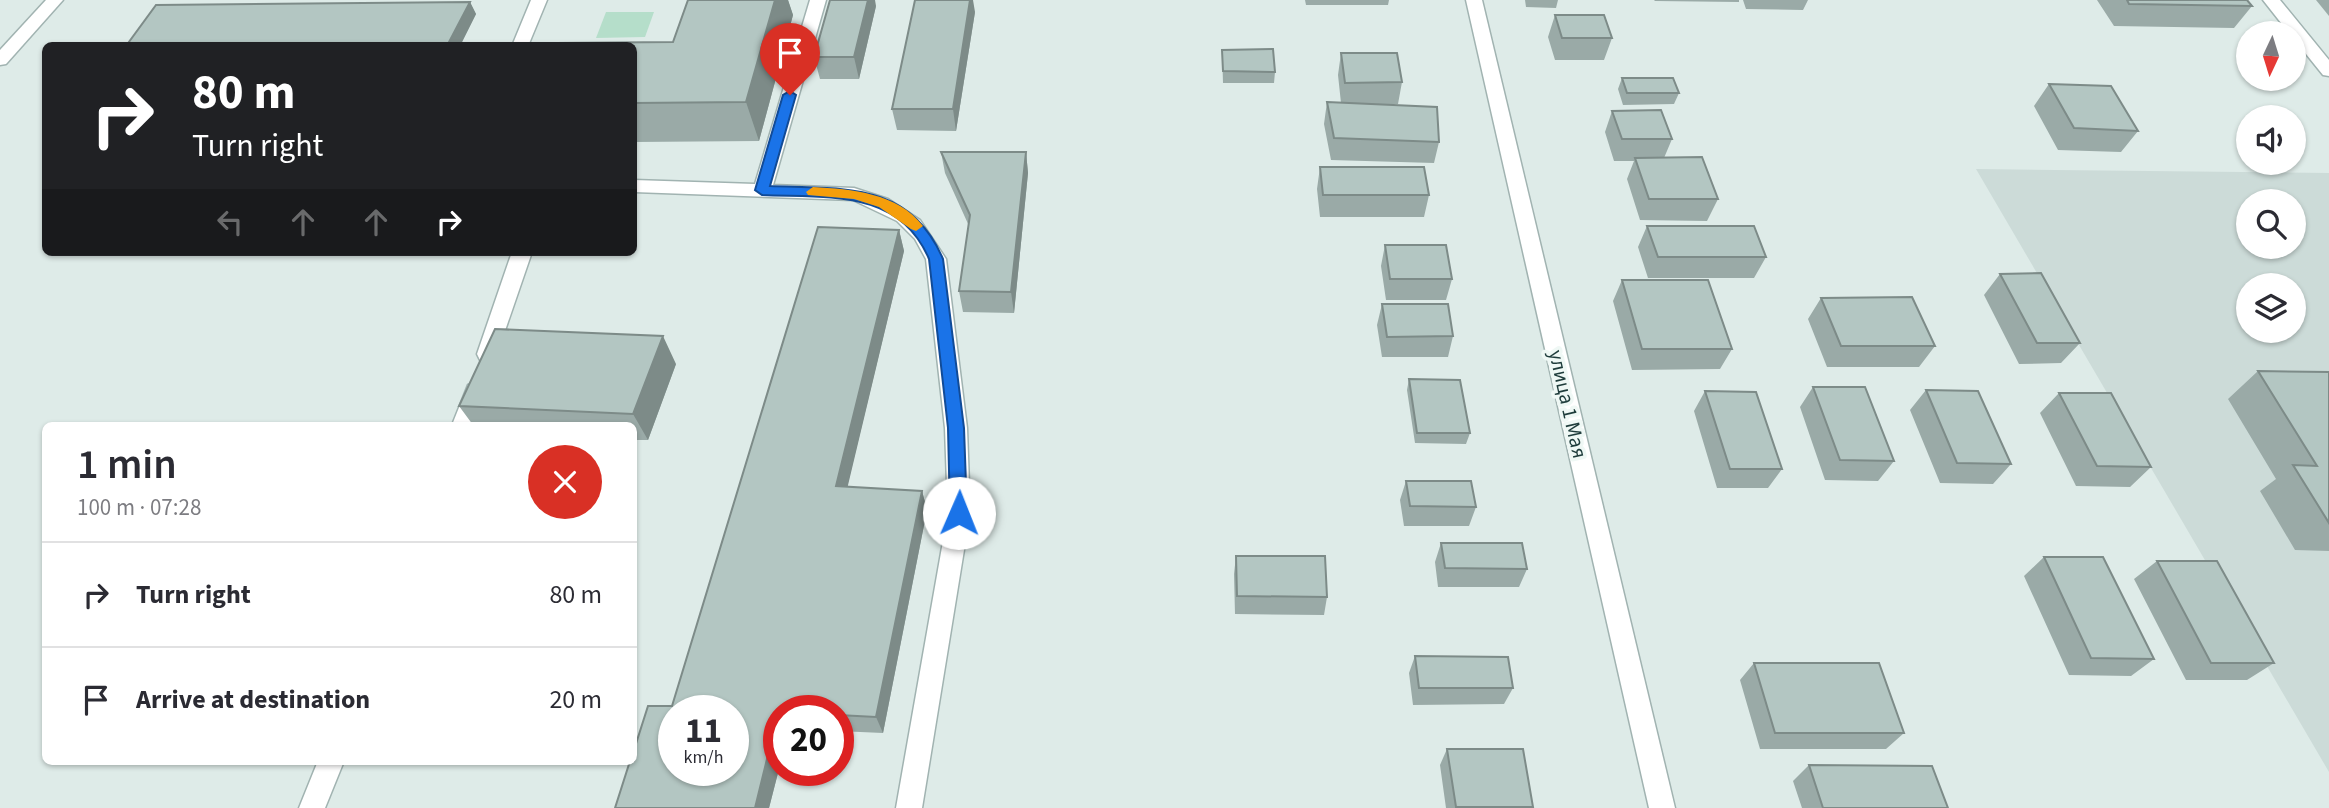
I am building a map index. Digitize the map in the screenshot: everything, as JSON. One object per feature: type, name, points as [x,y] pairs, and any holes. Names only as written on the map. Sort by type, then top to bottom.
[{"type":"street","points":[[0,60],[55,0]]},
{"type":"street","points":[[522,42],[539,0]]},
{"type":"street","points":[[762,190],[818,0]]},
{"type":"street","name":"улица 1 Мая","points":[[1474,0],[1662,808]]},
{"type":"street","points":[[2271,0],[2329,71]]},
{"type":"street","points":[[637,186],[854,194],[884,203],[910,219],[927,238],[936,259],[956,428],[959,513],[909,808]]},
{"type":"street","points":[[464,422],[521,256]]},
{"type":"street","points":[[312,808],[329,765]]},
{"type":"shaded area","points":[[1976,169],[2236,172],[2236,175],[2329,173],[2329,772]]},
{"type":"green space","points":[[606,12],[654,12],[645,37],[596,38]]},
{"type":"building","points":[[688,0],[775,0],[746,102],[637,103],[637,42],[673,42]]},
{"type":"building","points":[[830,0],[868,0],[854,57],[814,57]]},
{"type":"building","points":[[915,0],[970,0],[953,109],[892,109]]},
{"type":"building","points":[[2127,0],[2247,0],[2252,6],[2129,4]]},
{"type":"building","points":[[470,2],[449,42],[129,42],[156,5]]},
{"type":"building","points":[[1555,15],[1604,15],[1612,38],[1562,38]]},
{"type":"building","points":[[1273,49],[1275,72],[1223,71],[1222,50]]},
{"type":"building","points":[[1341,53],[1397,53],[1402,82],[1345,83]]},
{"type":"building","points":[[1622,78],[1673,78],[1679,93],[1627,93]]},
{"type":"building","points":[[2049,84],[2111,86],[2138,131],[2074,128]]},
{"type":"building","points":[[1327,102],[1437,107],[1439,142],[1334,138]]},
{"type":"building","points":[[1661,110],[1672,139],[1622,139],[1612,111]]},
{"type":"building","points":[[941,152],[1026,152],[1011,292],[959,291],[970,215]]},
{"type":"building","points":[[1702,157],[1718,199],[1649,199],[1635,158]]},
{"type":"building","points":[[1320,167],[1424,167],[1429,195],[1323,195]]},
{"type":"building","points":[[1647,226],[1754,226],[1766,257],[1658,257]]},
{"type":"building","points":[[818,227],[899,230],[836,486],[922,491],[876,717],[854,716],[854,695],[763,695],[763,775],[755,808],[615,808],[629,765],[637,765],[637,741],[648,706],[658,706],[658,786],[749,786],[749,695],[675,695]]},
{"type":"building","points":[[1385,245],[1446,245],[1452,279],[1390,279]]},
{"type":"building","points":[[2041,273],[2080,343],[2037,343],[2000,274]]},
{"type":"building","points":[[1622,280],[1708,280],[1732,349],[1642,349]]},
{"type":"building","points":[[1912,297],[1935,346],[1841,346],[1821,298]]},
{"type":"building","points":[[1382,304],[1448,304],[1453,336],[1387,337]]},
{"type":"building","points":[[495,329],[663,336],[633,414],[459,406]]},
{"type":"building","points":[[2258,371],[2329,372],[2329,523],[2293,465],[2317,466]]},
{"type":"building","points":[[1409,379],[1460,380],[1470,433],[1417,433]]},
{"type":"building","points":[[1813,387],[1865,387],[1894,461],[1840,460]]},
{"type":"building","points":[[1926,390],[1978,391],[2011,464],[1957,463]]},
{"type":"building","points":[[1705,391],[1756,392],[1782,469],[1730,469]]},
{"type":"building","points":[[2059,393],[2111,393],[2151,467],[2097,466]]},
{"type":"building","points":[[1406,481],[1471,481],[1476,507],[1410,506]]},
{"type":"building","points":[[1441,543],[1522,543],[1527,569],[1445,568]]},
{"type":"building","points":[[1236,556],[1325,556],[1327,597],[1237,596]]},
{"type":"building","points":[[2044,557],[2103,557],[2154,659],[2091,658]]},
{"type":"building","points":[[2157,561],[2217,561],[2274,663],[2211,663]]},
{"type":"building","points":[[1415,656],[1508,657],[1513,688],[1419,688]]},
{"type":"building","points":[[1754,663],[1879,663],[1904,733],[1775,733]]},
{"type":"building","points":[[1447,749],[1523,749],[1533,807],[1456,807]]},
{"type":"building","points":[[1809,765],[1932,766],[1948,808],[1823,808]]},
{"type":"slow traffic","points":[[813,192],[854,194],[884,203],[910,219],[916,226]]},
{"type":"route","points":[[790,95],[762,190],[854,194],[884,203],[910,219],[927,238],[936,259],[956,428],[959,513]]}]
